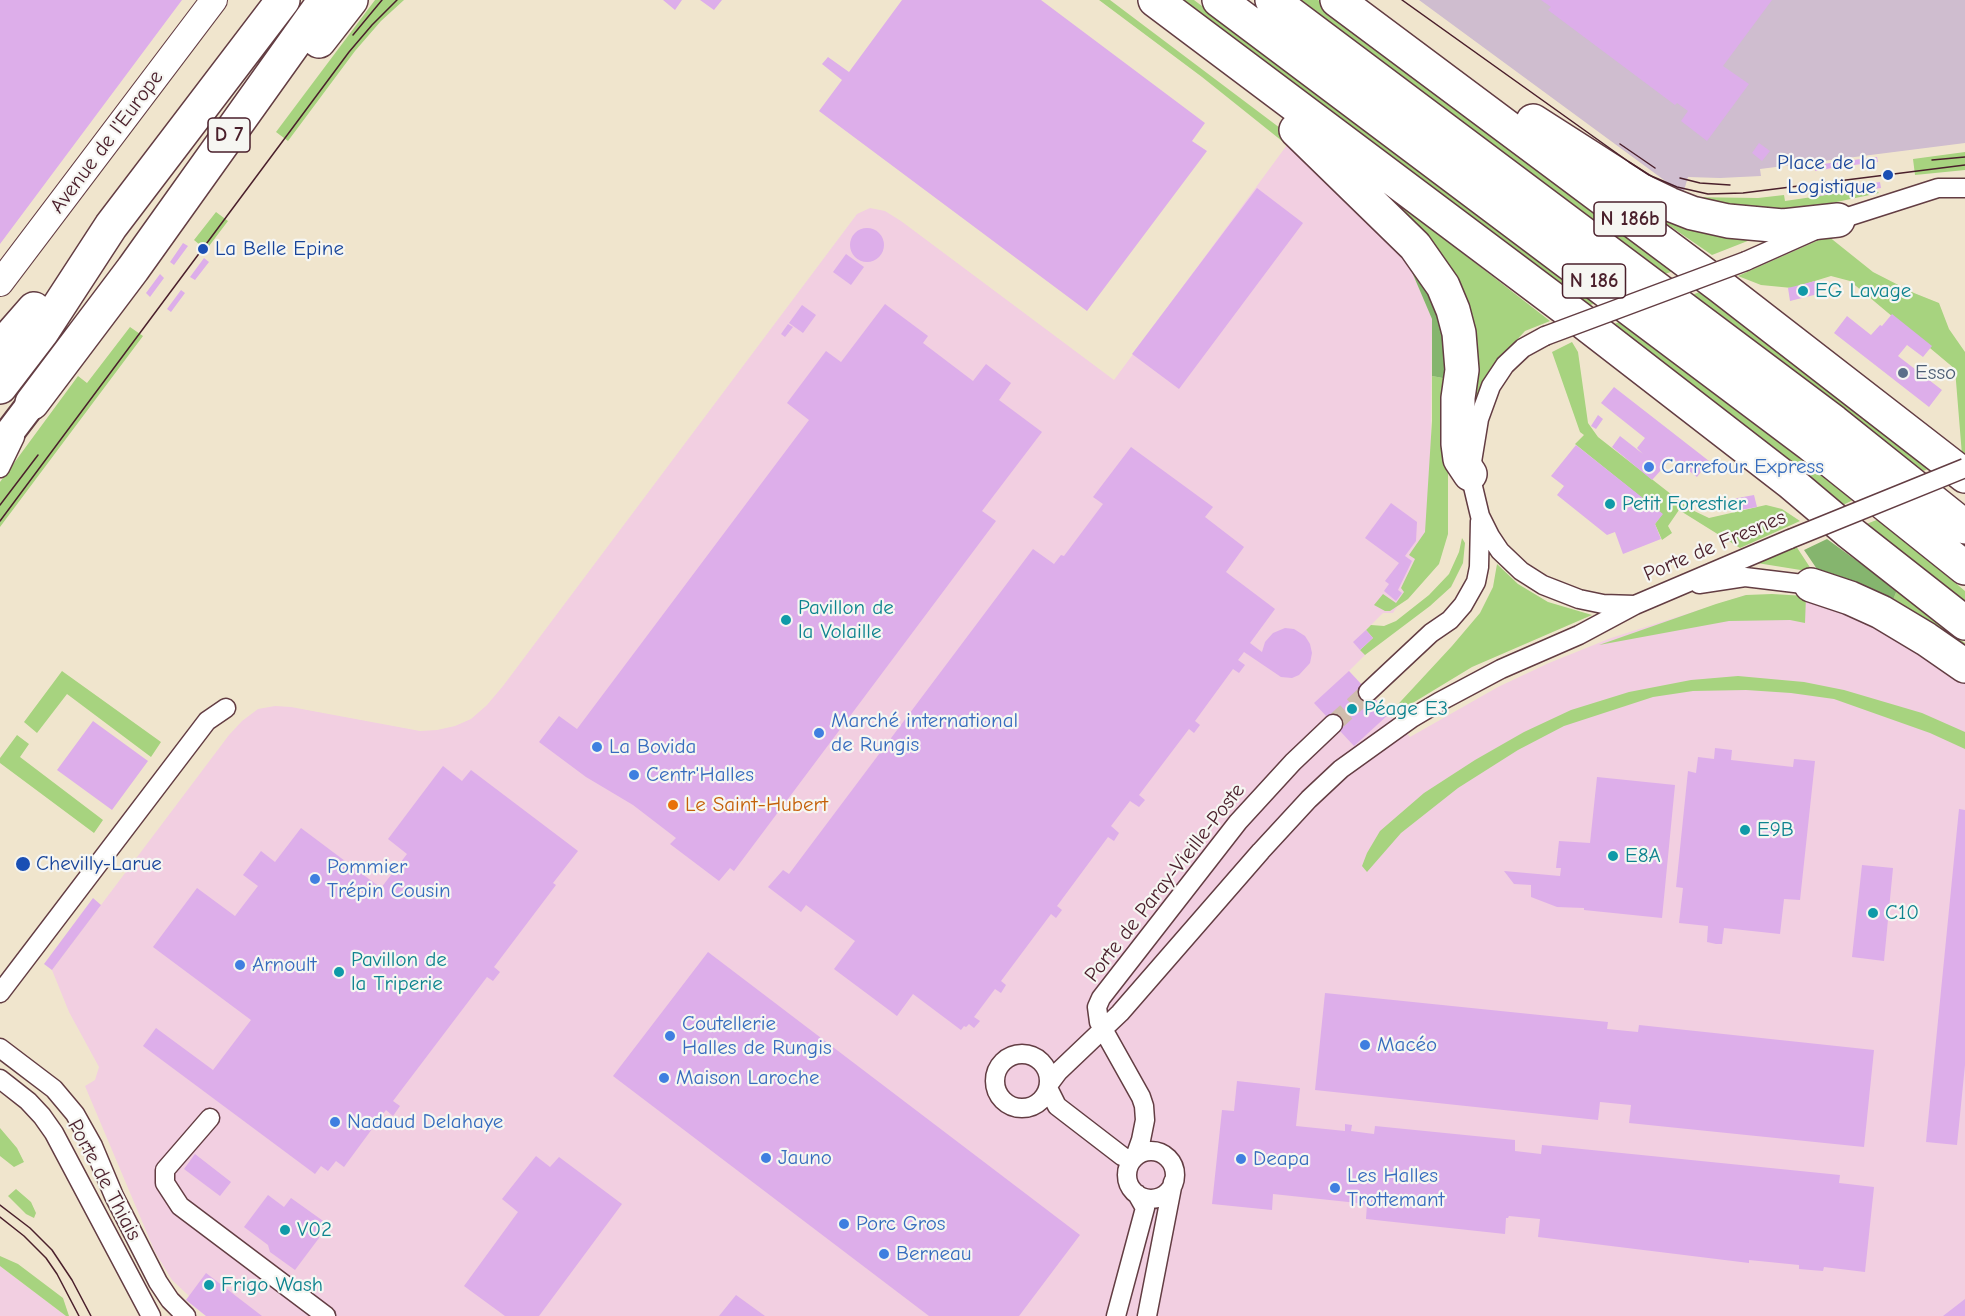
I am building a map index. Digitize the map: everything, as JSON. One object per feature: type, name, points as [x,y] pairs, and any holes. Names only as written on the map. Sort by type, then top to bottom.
[{"type":"highway","name":"D 7","points":[[32,403],[133,269],[325,0]]},
{"type":"highway","points":[[133,269],[189,214],[351,0]]},
{"type":"highway","points":[[1155,0],[1577,317],[1790,482],[1965,623]]},
{"type":"highway","name":"N 186","points":[[1219,0],[1810,444],[1965,568]]},
{"type":"highway","name":"N 186","points":[[1272,0],[1834,422],[1965,527]]},
{"type":"highway","points":[[1342,4],[1365,6],[1372,10],[1588,158],[1668,204],[1692,213],[1728,221],[1783,226],[1838,220]]},
{"type":"highway","name":"N 186b","points":[[1342,4],[1720,286],[1965,476]]},
{"type":"highway","name":"D 7","points":[[0,387],[11,353],[42,332],[111,226],[276,6]]},
{"type":"highway","points":[[1211,42],[1211,55],[1218,66],[1321,152],[1415,246],[1443,286],[1459,333],[1462,370],[1458,398],[1458,444],[1460,459],[1470,474]]},
{"type":"highway","points":[[1811,585],[1850,598],[1881,612],[1965,666]]},
{"type":"main road","name":"D 7","points":[[0,445],[32,403]]},
{"type":"street","name":"Avenue de l'Europe","points":[[0,283],[214,0]]},
{"type":"street","name":"Porte de Fresnes","points":[[1965,188],[1938,188],[1838,220],[1746,261],[1545,336],[1523,348],[1505,365],[1491,386],[1477,427],[1470,474],[1480,516],[1500,551],[1521,571],[1561,593],[1603,604],[1635,605],[1790,538],[1965,468]]},
{"type":"street","points":[[0,381],[11,353]]},
{"type":"street","points":[[0,468],[32,403]]},
{"type":"street","points":[[1368,692],[1431,633],[1450,620],[1463,605],[1476,582],[1479,567],[1480,516]]},
{"type":"street","points":[[1671,589],[1745,577],[1811,585]]},
{"type":"street","points":[[1147,1316],[1174,1180],[1172,1165],[1163,1155],[1149,1151],[1134,1157],[1122,1156],[1057,1106],[1049,1086],[1058,1072],[1120,1013],[1261,851],[1341,769],[1412,718],[1439,702],[1501,669],[1579,635],[1635,605]]},
{"type":"street","points":[[0,993],[207,721],[226,708]]},
{"type":"street","name":"Porte de Paray-Vieille-Poste","points":[[1134,1157],[1142,1140],[1145,1113],[1141,1097],[1114,1052],[1097,1015],[1097,1007],[1101,998],[1238,822],[1293,762],[1333,724]]},
{"type":"street","points":[[0,1048],[54,1089],[71,1108],[93,1146],[114,1196],[158,1282],[170,1300],[186,1316]]},
{"type":"street","name":"Porte de Thiais","points":[[0,1079],[28,1101],[54,1133],[151,1316]]},
{"type":"street","points":[[210,1118],[165,1170],[165,1183],[180,1206],[326,1316]]},
{"type":"street","points":[[1116,1316],[1145,1209],[1127,1177],[1129,1164],[1134,1157]]},
{"type":"street","points":[[1137,1194],[1152,1198],[1159,1197],[1166,1193],[1174,1180]]},
{"type":"shaded area","points":[[1419,0],[1965,0],[1965,143],[1760,169],[1761,176],[1688,177],[1683,194]]},
{"type":"shaded area","name":"Marché international de Rungis","points":[[1287,145],[1360,212],[1409,265],[1432,319],[1430,554],[1393,613],[1383,613],[1366,630],[1373,638],[1361,649],[1365,655],[1349,671],[1410,737],[1498,687],[1549,663],[1611,638],[1746,595],[1810,596],[1847,609],[1965,681],[1965,1316],[206,1316],[186,1300],[189,1296],[172,1280],[155,1252],[85,1086],[95,1080],[99,1067],[69,1012],[52,970],[229,735],[242,721],[258,709],[275,706],[420,731],[455,726],[471,719],[503,686],[857,214],[870,208],[885,211],[901,221],[1114,380]]},
{"type":"shaded area","points":[[0,1266],[66,1316],[0,1316]]},
{"type":"green space","points":[[375,0],[404,0],[381,21],[355,51],[288,141],[276,132]]},
{"type":"green space","points":[[1099,0],[1110,0],[1280,128],[1415,263],[1409,265],[1360,212],[1287,145],[1202,77]]},
{"type":"green space","points":[[1175,0],[1194,0],[1596,303],[1584,307]]},
{"type":"green space","points":[[1299,0],[1318,0],[1679,269],[1665,274]]},
{"type":"green space","points":[[1965,152],[1965,170],[1915,175],[1913,159]]},
{"type":"green space","points":[[1348,164],[1550,321],[1525,331],[1499,359],[1473,422],[1461,312]]},
{"type":"green space","points":[[1593,173],[1773,231],[1712,255]]},
{"type":"green space","points":[[1874,188],[1879,193],[1761,218],[1687,197],[1758,198],[1784,195],[1785,201]]},
{"type":"green space","points":[[216,212],[228,221],[206,250],[194,240]]},
{"type":"green space","points":[[1828,236],[1873,272],[1939,303],[1949,329],[1965,352],[1965,454],[1962,455],[1955,369],[1850,281],[1831,276],[1792,288],[1761,285],[1738,276]]},
{"type":"green space","points":[[1409,265],[1436,299],[1446,339],[1448,379],[1432,376],[1432,319]]},
{"type":"green space","points":[[1707,289],[1931,468],[1920,472],[1692,295]]},
{"type":"green space","points":[[1622,321],[1855,499],[1841,506],[1609,326]]},
{"type":"green space","points":[[130,327],[143,336],[0,527],[0,482],[78,376],[87,383]]},
{"type":"green space","points":[[1572,342],[1578,352],[1588,423],[1598,437],[1690,509],[1709,518],[1766,505],[1782,509],[1800,521],[1740,548],[1679,510],[1668,526],[1672,533],[1662,540],[1655,524],[1662,514],[1575,444],[1584,435],[1580,432],[1552,352]]},
{"type":"green space","points":[[1432,376],[1448,379],[1448,534],[1439,564],[1408,599],[1390,611],[1385,611],[1374,605],[1383,594],[1396,603],[1404,592],[1401,588],[1415,559],[1409,555],[1425,532],[1432,421]]},
{"type":"green space","points":[[1879,519],[1965,591],[1965,605],[1864,525]]},
{"type":"green space","points":[[1462,538],[1465,543],[1463,563],[1451,587],[1430,606],[1365,655],[1360,650],[1373,638],[1366,630],[1371,625],[1384,626],[1396,621],[1429,595],[1449,574],[1459,552]]},
{"type":"green space","points":[[1827,539],[1897,590],[1891,605],[1819,572],[1804,550]]},
{"type":"green space","points":[[1796,546],[1813,572],[1757,563]]},
{"type":"green space","points":[[1497,564],[1518,584],[1548,602],[1592,615],[1472,667],[1411,704],[1389,714],[1480,613],[1493,587]]},
{"type":"green space","points":[[1897,590],[1965,643],[1965,653],[1891,605]]},
{"type":"green space","points":[[1746,595],[1806,596],[1805,623],[1790,620],[1729,621],[1599,645]]},
{"type":"green space","points":[[62,671],[161,742],[151,757],[67,694],[37,733],[24,722]]},
{"type":"green space","points":[[1738,676],[1804,682],[1844,690],[1922,713],[1965,732],[1965,749],[1930,733],[1834,699],[1746,690],[1693,691],[1653,697],[1564,726],[1518,750],[1458,788],[1401,833],[1367,872],[1362,866],[1380,831],[1424,793],[1524,732],[1571,710],[1629,692],[1691,680]]},
{"type":"green space","points":[[17,735],[29,744],[20,757],[103,820],[94,833],[0,763],[0,758]]},
{"type":"green space","points":[[0,1128],[17,1148],[24,1162],[14,1167],[0,1156]]},
{"type":"green space","points":[[16,1189],[31,1202],[36,1213],[34,1218],[26,1214],[8,1196]]},
{"type":"green space","points":[[0,1256],[18,1264],[63,1298],[69,1316],[0,1266]]},
{"type":"building","points":[[0,0],[182,0],[0,244]]},
{"type":"building","points":[[663,0],[682,0],[675,10]]},
{"type":"building","points":[[700,0],[722,0],[714,10]]},
{"type":"building","points":[[902,0],[1041,0],[1205,123],[1192,141],[1207,151],[1087,311],[819,111],[842,80],[822,64],[828,57],[849,72]]},
{"type":"building","points":[[1541,0],[1772,0],[1723,66],[1749,84],[1707,141],[1681,121],[1688,111],[1677,103],[1675,105],[1548,10],[1551,7]]},
{"type":"building","points":[[1759,143],[1770,151],[1762,161],[1752,153]]},
{"type":"building","points":[[1877,157],[1878,162],[1854,165],[1853,160]]},
{"type":"building","points":[[1838,162],[1838,167],[1815,171],[1815,165]]},
{"type":"building","points":[[1880,182],[1881,188],[1857,191],[1857,185]]},
{"type":"building","points":[[1842,187],[1842,192],[1818,196],[1818,190]]},
{"type":"building","points":[[1257,188],[1303,223],[1179,389],[1132,354]]},
{"type":"building","points":[[867,228],[879,233],[884,245],[879,257],[867,262],[855,257],[850,245],[855,233]]},
{"type":"building","points":[[183,243],[188,246],[174,265],[170,262]]},
{"type":"building","points":[[846,254],[864,267],[851,285],[833,272]]},
{"type":"building","points":[[204,258],[209,262],[195,280],[190,277]]},
{"type":"building","points":[[160,274],[164,278],[150,297],[146,293]]},
{"type":"building","name":"EG Lavage","points":[[1815,281],[1818,294],[1790,301],[1788,288]]},
{"type":"building","points":[[181,290],[185,293],[171,312],[167,309]]},
{"type":"building","name":"Pavillon de la Volaille","points":[[885,304],[928,336],[923,343],[973,381],[986,364],[1011,383],[999,400],[1042,432],[982,511],[996,521],[734,871],[730,868],[719,881],[670,844],[676,838],[633,805],[586,777],[539,742],[559,716],[577,729],[809,420],[787,403],[826,351],[841,362]]},
{"type":"building","points":[[802,305],[816,315],[803,333],[789,323]]},
{"type":"building","name":"Esso","points":[[1892,314],[1932,346],[1923,357],[1907,345],[1898,356],[1942,390],[1929,407],[1834,333],[1847,316],[1871,335]]},
{"type":"building","points":[[788,324],[793,327],[785,337],[781,334]]},
{"type":"building","points":[[1614,387],[1709,461],[1697,477],[1672,458],[1652,480],[1612,447],[1620,436],[1643,454],[1637,448],[1645,438],[1601,403]]},
{"type":"building","points":[[1598,415],[1603,419],[1596,429],[1591,426]]},
{"type":"building","name":"Petit Forestier","points":[[1576,445],[1663,514],[1655,524],[1661,539],[1623,554],[1615,532],[1607,535],[1557,495],[1564,486],[1551,476]]},
{"type":"building","points":[[1131,447],[1213,507],[1205,517],[1244,547],[1226,572],[1275,609],[1250,643],[1262,652],[1265,642],[1273,633],[1285,628],[1294,629],[1305,636],[1310,644],[1312,653],[1310,663],[1299,675],[1292,678],[1281,677],[1244,652],[1238,660],[1245,665],[1239,673],[1233,669],[1195,721],[1200,725],[1194,733],[1189,729],[1139,795],[1145,800],[1139,807],[1130,801],[1111,826],[1119,833],[1114,841],[1108,837],[1057,906],[1062,910],[1056,918],[1051,914],[1001,981],[1006,985],[1001,993],[995,989],[974,1017],[980,1021],[974,1028],[969,1024],[961,1030],[913,994],[897,1016],[834,969],[855,941],[806,905],[801,912],[768,887],[783,870],[789,874],[1033,549],[1054,564],[1061,555],[1064,556],[1103,504],[1093,497]]},
{"type":"building","points":[[1754,495],[1757,507],[1730,512],[1727,500]]},
{"type":"building","points":[[1391,503],[1417,522],[1416,541],[1405,556],[1412,561],[1398,590],[1402,593],[1396,601],[1384,591],[1389,584],[1385,581],[1399,563],[1365,538]]},
{"type":"building","points":[[1366,630],[1373,638],[1360,650],[1353,642]]},
{"type":"building","name":"Péage E3","points":[[1349,671],[1389,714],[1354,746],[1314,703]]},
{"type":"building","points":[[93,721],[148,761],[112,810],[57,770]]},
{"type":"building","name":"E9B","points":[[1715,748],[1732,750],[1731,760],[1793,767],[1794,759],[1815,761],[1800,900],[1784,899],[1780,934],[1724,928],[1722,944],[1716,944],[1707,942],[1708,926],[1679,923],[1683,888],[1676,887],[1688,771],[1696,773],[1698,757],[1714,759]]},
{"type":"building","name":"Pavillon de la Triperie","points":[[443,766],[462,781],[471,770],[578,851],[553,883],[556,885],[494,967],[500,972],[493,981],[487,977],[393,1101],[400,1106],[393,1116],[386,1110],[344,1167],[336,1161],[328,1171],[321,1166],[315,1174],[143,1046],[156,1028],[213,1070],[251,1020],[153,947],[197,888],[235,916],[258,886],[243,875],[261,851],[275,862],[301,828],[381,888],[407,854],[388,839]]},
{"type":"building","name":"E8A","points":[[1597,777],[1675,785],[1662,918],[1584,910],[1584,908],[1557,907],[1531,897],[1531,885],[1514,884],[1504,871],[1560,876],[1561,868],[1556,868],[1559,841],[1590,843]]},
{"type":"building","points":[[1959,809],[1965,810],[1965,1065],[1957,1145],[1926,1142]]},
{"type":"building","name":"C10","points":[[1862,865],[1893,868],[1884,961],[1852,957]]},
{"type":"building","points":[[93,898],[101,905],[52,970],[44,964]]},
{"type":"building","points":[[708,952],[1080,1235],[1019,1316],[929,1316],[613,1076]]},
{"type":"building","points":[[1325,993],[1608,1022],[1607,1029],[1638,1032],[1639,1025],[1874,1050],[1864,1147],[1629,1123],[1631,1105],[1600,1102],[1598,1120],[1315,1090]]},
{"type":"building","points":[[1237,1081],[1300,1088],[1296,1126],[1345,1131],[1345,1124],[1352,1125],[1351,1131],[1374,1134],[1375,1126],[1515,1140],[1515,1151],[1541,1154],[1542,1145],[1840,1175],[1839,1183],[1874,1187],[1865,1272],[1824,1267],[1823,1271],[1799,1269],[1799,1265],[1749,1260],[1749,1263],[1538,1237],[1540,1219],[1509,1216],[1506,1218],[1505,1234],[1366,1219],[1367,1204],[1273,1194],[1272,1210],[1212,1204],[1222,1110],[1234,1111]]},
{"type":"building","points":[[195,1154],[231,1182],[220,1196],[184,1169]]},
{"type":"building","points":[[536,1156],[550,1167],[559,1157],[622,1204],[539,1316],[505,1316],[464,1286],[518,1212],[502,1199]]},
{"type":"building","name":"V02","points":[[268,1195],[284,1207],[291,1198],[326,1223],[319,1233],[319,1238],[295,1270],[270,1252],[268,1245],[244,1227]]},
{"type":"building","name":"Frigo Wash","points":[[206,1273],[262,1316],[206,1316],[186,1300]]},
{"type":"building","points":[[736,1295],[765,1316],[719,1316]]},
{"type":"building","points":[[1965,1299],[1965,1316],[1943,1316]]},
{"type":"tunnel","points":[[1333,724],[1368,692]]},
{"type":"tram line","points":[[353,35],[382,0]]},
{"type":"tram line","points":[[0,521],[349,52],[397,0]]},
{"type":"tram line","points":[[1402,0],[1629,162],[1649,175],[1677,187],[1708,194],[1743,193],[1965,165]]},
{"type":"tram line","points":[[1620,144],[1655,168]]},
{"type":"tram line","points":[[1932,160],[1965,157]]},
{"type":"tram line","points":[[1680,178],[1700,183],[1730,185]]},
{"type":"tram line","points":[[0,505],[38,455]]},
{"type":"tram line","points":[[0,1205],[30,1228],[52,1250],[72,1280],[91,1316]]},
{"type":"tram line","points":[[0,1217],[46,1258],[79,1316]]},
{"type":"place","name":"Place de la Logistique","points":[[1888,175]]},
{"type":"place","name":"La Belle Epine","points":[[203,249]]},
{"type":"place","name":"EG Lavage","points":[[1803,291]]},
{"type":"place","name":"Esso","points":[[1903,373]]},
{"type":"place","name":"Carrefour Express","points":[[1649,467]]},
{"type":"place","name":"Petit Forestier","points":[[1610,504]]},
{"type":"place","name":"Pavillon de la Volaille","points":[[786,620]]},
{"type":"place","name":"Péage E3","points":[[1352,709]]},
{"type":"place","name":"Marché international de Rungis","points":[[819,733]]},
{"type":"place","name":"La Bovida","points":[[597,747]]},
{"type":"place","name":"Centr'Halles","points":[[634,775]]},
{"type":"place","name":"Le Saint-Hubert","points":[[673,805]]},
{"type":"place","name":"E9B","points":[[1745,830]]},
{"type":"place","name":"E8A","points":[[1613,856]]},
{"type":"place","name":"Chevilly-Larue","points":[[23,864]]},
{"type":"place","name":"Pommier Trépin Cousin","points":[[315,879]]},
{"type":"place","name":"C10","points":[[1873,913]]},
{"type":"place","name":"Arnoult","points":[[240,965]]},
{"type":"place","name":"Pavillon de la Triperie","points":[[339,972]]},
{"type":"place","name":"Coutellerie Halles de Rungis","points":[[670,1036]]},
{"type":"place","name":"Macéo","points":[[1365,1045]]},
{"type":"place","name":"Maison Laroche","points":[[664,1078]]},
{"type":"place","name":"Nadaud Delahaye","points":[[335,1122]]},
{"type":"place","name":"Jauno","points":[[766,1158]]},
{"type":"place","name":"Deapa","points":[[1241,1159]]},
{"type":"place","name":"Les Halles Trottemant","points":[[1335,1188]]},
{"type":"place","name":"Porc Gros","points":[[844,1224]]},
{"type":"place","name":"V02","points":[[285,1230]]},
{"type":"place","name":"Berneau","points":[[884,1254]]},
{"type":"place","name":"Frigo Wash","points":[[209,1285]]}]
